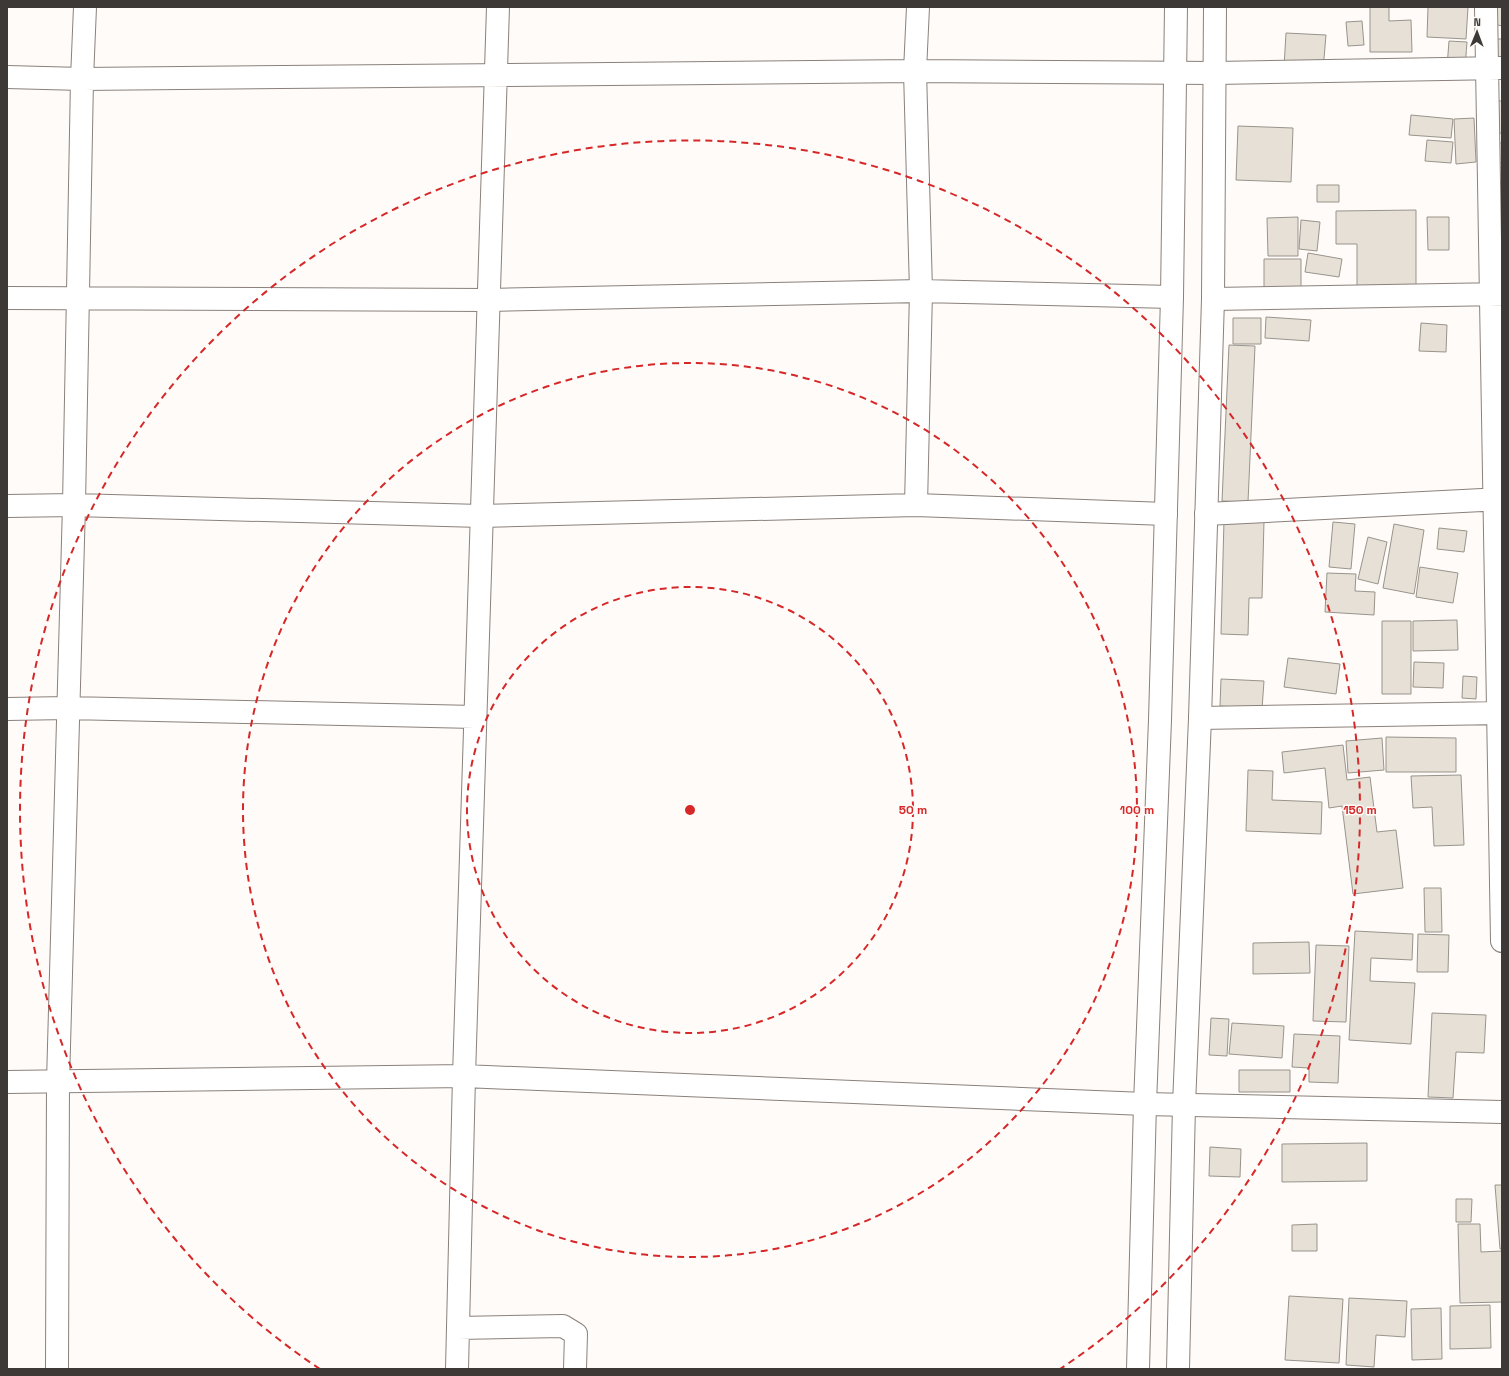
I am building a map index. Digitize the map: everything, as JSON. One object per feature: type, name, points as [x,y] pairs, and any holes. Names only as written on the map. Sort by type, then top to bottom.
[{"type":"street","points":[[58,1369],[58,1082],[74,505],[82,79],[85,7]]},
{"type":"street","points":[[457,1369],[464,1076],[498,7]]},
{"type":"street","points":[[916,505],[921,291],[915,71],[918,7]]},
{"type":"street","points":[[1138,1369],[1145,1104],[1160,720],[1166,514],[1172,297],[1176,7]]},
{"type":"street","points":[[1178,1369],[1184,1105],[1200,718],[1213,299],[1215,7]]},
{"type":"street","points":[[1486,7],[1495,68],[1502,941]]},
{"type":"street","points":[[7,77],[82,79],[915,71],[1215,73],[1495,68]]},
{"type":"street","points":[[7,298],[488,300],[921,291],[1172,297]]},
{"type":"street","points":[[1213,299],[1497,295]]},
{"type":"street","points":[[1206,514],[1498,499]]},
{"type":"street","points":[[7,506],[74,505],[481,516],[916,505],[1166,514]]},
{"type":"street","points":[[7,709],[68,708],[475,717]]},
{"type":"street","points":[[1200,718],[1500,713]]},
{"type":"street","points":[[7,1082],[464,1076],[1145,1104],[1502,1112]]},
{"type":"street","points":[[458,1328],[563,1326],[576,1334],[575,1369]]},
{"type":"building","points":[[1370,7],[1389,7],[1389,21],[1411,20],[1412,52],[1370,52]]},
{"type":"building","points":[[1428,7],[1468,7],[1466,39],[1427,37]]},
{"type":"building","points":[[1489,7],[1502,7],[1502,26],[1485,22]]},
{"type":"building","points":[[1362,21],[1364,45],[1348,46],[1346,22]]},
{"type":"building","points":[[1286,33],[1326,35],[1323,70],[1284,67]]},
{"type":"building","points":[[1489,39],[1502,39],[1502,69]]},
{"type":"building","points":[[1449,41],[1467,42],[1465,68],[1447,67]]},
{"type":"building","points":[[1491,101],[1502,101],[1502,133],[1492,134]]},
{"type":"building","points":[[1411,115],[1453,119],[1451,138],[1409,135]]},
{"type":"building","points":[[1474,118],[1476,162],[1456,164],[1454,119]]},
{"type":"building","points":[[1238,126],[1293,128],[1291,182],[1236,180]]},
{"type":"building","points":[[1427,140],[1453,142],[1451,163],[1425,161]]},
{"type":"building","points":[[1493,142],[1502,143],[1502,163],[1493,163]]},
{"type":"building","points":[[1494,167],[1502,167],[1502,198],[1494,198]]},
{"type":"building","points":[[1317,185],[1339,185],[1339,202],[1317,202]]},
{"type":"building","points":[[1416,210],[1416,288],[1357,288],[1357,244],[1336,244],[1336,211]]},
{"type":"building","points":[[1298,217],[1298,256],[1268,256],[1267,218]]},
{"type":"building","points":[[1427,217],[1449,217],[1449,250],[1428,250]]},
{"type":"building","points":[[1301,220],[1320,222],[1317,251],[1299,249]]},
{"type":"building","points":[[1308,253],[1342,259],[1339,277],[1305,272]]},
{"type":"building","points":[[1264,259],[1301,259],[1301,288],[1264,289]]},
{"type":"building","points":[[1266,317],[1311,320],[1309,341],[1265,338]]},
{"type":"building","points":[[1233,318],[1261,318],[1261,344],[1233,344]]},
{"type":"building","points":[[1421,323],[1447,325],[1446,352],[1419,351]]},
{"type":"building","points":[[1229,345],[1255,346],[1248,502],[1222,501]]},
{"type":"building","points":[[1224,520],[1264,521],[1262,598],[1249,598],[1248,635],[1221,634]]},
{"type":"building","points":[[1333,522],[1355,524],[1351,569],[1329,567]]},
{"type":"building","points":[[1394,524],[1424,530],[1414,594],[1383,588]]},
{"type":"building","points":[[1439,528],[1467,531],[1464,552],[1437,549]]},
{"type":"building","points":[[1368,537],[1387,542],[1378,584],[1358,579]]},
{"type":"building","points":[[1420,567],[1458,573],[1453,603],[1416,597]]},
{"type":"building","points":[[1327,573],[1356,574],[1355,591],[1375,592],[1374,615],[1325,612]]},
{"type":"building","points":[[1457,620],[1458,650],[1413,651],[1413,621]]},
{"type":"building","points":[[1382,621],[1411,621],[1411,694],[1382,694]]},
{"type":"building","points":[[1288,658],[1340,664],[1336,694],[1284,687]]},
{"type":"building","points":[[1414,662],[1444,663],[1443,688],[1413,687]]},
{"type":"building","points":[[1463,676],[1477,677],[1476,699],[1462,698]]},
{"type":"building","points":[[1221,679],[1264,681],[1262,709],[1220,706]]},
{"type":"building","points":[[1386,737],[1456,738],[1456,772],[1386,772]]},
{"type":"building","points":[[1382,738],[1384,770],[1348,773],[1346,741]]},
{"type":"building","points":[[1343,745],[1347,780],[1370,777],[1377,832],[1396,830],[1403,888],[1353,894],[1342,806],[1329,808],[1325,768],[1284,773],[1282,752]]},
{"type":"building","points":[[1248,770],[1273,771],[1272,800],[1322,802],[1321,834],[1246,831]]},
{"type":"building","points":[[1461,775],[1464,845],[1434,846],[1432,807],[1413,808],[1411,776]]},
{"type":"building","points":[[1424,888],[1441,888],[1442,932],[1425,932]]},
{"type":"building","points":[[1355,931],[1413,934],[1412,960],[1371,958],[1370,981],[1415,983],[1411,1044],[1349,1040]]},
{"type":"building","points":[[1418,934],[1449,935],[1448,972],[1417,972]]},
{"type":"building","points":[[1309,942],[1310,973],[1253,974],[1253,943]]},
{"type":"building","points":[[1316,945],[1349,946],[1346,1022],[1313,1021]]},
{"type":"building","points":[[1432,1013],[1486,1015],[1484,1053],[1456,1052],[1453,1098],[1428,1097]]},
{"type":"building","points":[[1211,1018],[1229,1019],[1227,1056],[1209,1055]]},
{"type":"building","points":[[1232,1023],[1284,1026],[1282,1058],[1229,1054]]},
{"type":"building","points":[[1294,1034],[1340,1036],[1338,1083],[1309,1082],[1309,1068],[1292,1067]]},
{"type":"building","points":[[1239,1070],[1290,1070],[1290,1092],[1239,1092]]},
{"type":"building","points":[[1367,1143],[1367,1181],[1282,1182],[1282,1144]]},
{"type":"building","points":[[1210,1147],[1241,1149],[1240,1177],[1209,1176]]},
{"type":"building","points":[[1495,1185],[1502,1185],[1502,1249],[1500,1249]]},
{"type":"building","points":[[1456,1199],[1472,1199],[1471,1222],[1456,1222]]},
{"type":"building","points":[[1317,1224],[1317,1251],[1292,1251],[1292,1225]]},
{"type":"building","points":[[1458,1224],[1480,1224],[1481,1252],[1502,1251],[1502,1302],[1460,1303]]},
{"type":"building","points":[[1289,1296],[1343,1299],[1339,1363],[1285,1360]]},
{"type":"building","points":[[1349,1298],[1407,1301],[1405,1337],[1376,1335],[1374,1367],[1346,1365]]},
{"type":"building","points":[[1490,1305],[1491,1348],[1450,1349],[1450,1306]]},
{"type":"building","points":[[1441,1308],[1442,1359],[1412,1360],[1411,1309]]}]
